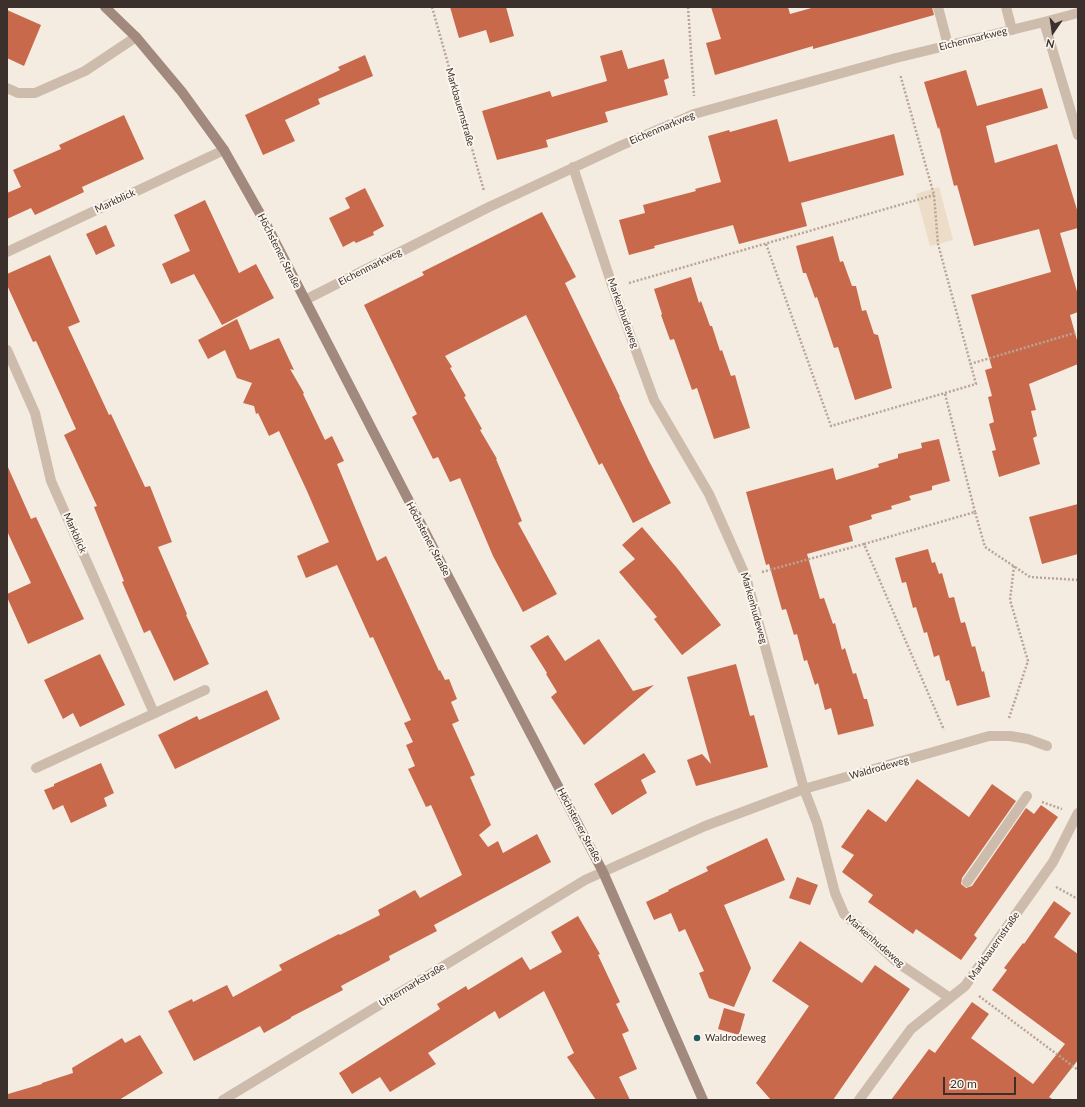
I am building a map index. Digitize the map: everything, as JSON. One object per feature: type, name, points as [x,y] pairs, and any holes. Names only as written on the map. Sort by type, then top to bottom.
[{"type":"main road","name":"Höchstener Straße","points":[[105,7],[136,37],[182,92],[224,150],[267,226],[603,872],[703,1100]]},
{"type":"street","points":[[938,7],[948,45]]},
{"type":"street","points":[[1006,7],[1012,30]]},
{"type":"street","name":"Eichenmarkweg","points":[[305,300],[489,207],[574,167],[694,114],[896,58],[1078,13]]},
{"type":"street","points":[[1044,22],[1078,135]]},
{"type":"street","points":[[7,88],[18,93],[35,93],[86,71],[136,37]]},
{"type":"street","name":"Markblick","points":[[7,252],[224,150]]},
{"type":"street","name":"Markenhudeweg","points":[[574,167],[613,288],[654,400],[709,494],[746,577],[804,789],[817,823],[835,894],[844,914],[898,963],[950,998]]},
{"type":"street","name":"Markblick","points":[[7,350],[35,413],[51,481],[154,713]]},
{"type":"street","points":[[36,768],[205,690]]},
{"type":"street","name":"Waldrodeweg","points":[[603,872],[705,826],[804,789],[989,736],[1010,736],[1028,739],[1047,746]]},
{"type":"street","points":[[967,882],[1027,796]]},
{"type":"street","name":"Markbauernstraße","points":[[859,1100],[911,1029],[965,986],[1053,862],[1078,814]]},
{"type":"street","name":"Untermarkstraße","points":[[223,1100],[585,880],[603,872]]},
{"type":"path","name":"Markbauernstraße","points":[[432,7],[489,207]]},
{"type":"path","points":[[688,7],[694,114]]},
{"type":"path","points":[[766,244],[831,426],[976,384],[938,244],[934,194],[896,58]]},
{"type":"path","points":[[613,288],[934,194]]},
{"type":"path","points":[[970,364],[1078,332]]},
{"type":"path","points":[[945,394],[985,547],[1030,577],[1078,580]]},
{"type":"path","points":[[746,577],[975,512]]},
{"type":"path","points":[[864,544],[951,748]]},
{"type":"path","points":[[1010,736],[1009,719],[1028,661],[1010,600],[1014,566]]},
{"type":"path","points":[[1027,796],[1078,814]]},
{"type":"path","points":[[1042,878],[1078,899]]},
{"type":"path","points":[[965,986],[1078,1070]]},
{"type":"shaded area","points":[[939,187],[953,240],[930,246],[916,194]]},
{"type":"building","points":[[450,7],[506,7],[514,36],[490,43],[486,30],[459,38]]},
{"type":"building","points":[[711,7],[788,7],[790,14],[815,7],[932,7],[934,15],[813,49],[813,46],[715,75],[706,43],[721,39]]},
{"type":"building","points":[[7,10],[41,25],[24,66],[7,58]]},
{"type":"building","points":[[622,50],[628,69],[664,59],[669,78],[664,80],[668,95],[605,112],[608,122],[546,140],[548,147],[497,160],[482,111],[550,91],[552,97],[607,81],[600,56]]},
{"type":"building","points":[[365,55],[373,76],[318,99],[320,104],[285,120],[295,141],[263,155],[245,115],[340,70],[338,67]]},
{"type":"building","points":[[966,70],[977,106],[1042,88],[1048,108],[986,126],[995,163],[1057,144],[1078,213],[1078,228],[1060,233],[1078,295],[1078,312],[1070,315],[1078,344],[1078,364],[1029,384],[1036,410],[1031,411],[1037,436],[1033,438],[1040,464],[999,477],[992,451],[996,450],[989,424],[994,422],[988,397],[992,396],[985,370],[992,368],[971,295],[1051,272],[1039,229],[974,246],[957,185],[954,186],[939,127],[938,129],[924,82]]},
{"type":"building","points":[[124,115],[144,159],[82,187],[84,192],[35,215],[31,208],[7,219],[7,193],[21,187],[13,170],[61,149],[59,145]]},
{"type":"building","points":[[777,119],[789,162],[894,134],[904,175],[801,203],[807,226],[739,244],[733,225],[654,246],[655,248],[629,255],[619,220],[645,213],[643,205],[696,191],[695,189],[721,182],[708,136],[729,130],[730,132]]},
{"type":"building","points":[[365,188],[384,226],[373,232],[374,235],[356,243],[354,241],[343,247],[329,218],[350,208],[345,198]]},
{"type":"building","points":[[205,200],[239,273],[256,264],[274,298],[222,325],[194,274],[171,284],[162,264],[190,251],[174,215]]},
{"type":"building","points":[[542,212],[576,277],[565,283],[649,461],[671,503],[633,523],[602,463],[599,465],[526,315],[445,356],[466,396],[464,397],[482,429],[480,430],[497,459],[522,521],[518,523],[557,594],[523,612],[493,556],[460,478],[450,482],[438,457],[433,459],[412,417],[417,414],[364,305],[424,275],[422,272]]},
{"type":"building","points":[[106,225],[115,246],[96,255],[86,234]]},
{"type":"building","points":[[833,236],[840,262],[843,261],[852,286],[856,286],[862,311],[866,310],[874,334],[878,335],[892,388],[855,400],[838,347],[834,348],[817,297],[815,298],[806,273],[803,273],[796,246]]},
{"type":"building","points":[[50,255],[80,322],[68,327],[109,415],[111,414],[145,487],[150,486],[172,542],[158,547],[187,614],[186,615],[209,664],[174,681],[150,630],[144,633],[122,582],[124,581],[94,507],[97,506],[64,435],[76,429],[36,341],[33,342],[7,285],[7,274]]},
{"type":"building","points":[[691,277],[699,303],[701,301],[710,326],[712,326],[720,351],[722,350],[731,376],[735,375],[750,428],[714,439],[697,388],[692,390],[674,339],[670,340],[654,289]]},
{"type":"building","points":[[237,319],[250,350],[279,338],[294,370],[290,369],[304,393],[303,394],[325,440],[332,436],[344,461],[337,464],[377,561],[386,556],[439,671],[440,670],[445,680],[449,679],[457,699],[451,702],[459,721],[452,724],[475,775],[470,777],[491,825],[479,835],[488,847],[498,841],[503,853],[537,834],[551,862],[434,925],[437,931],[389,956],[390,960],[341,986],[343,990],[264,1033],[260,1026],[194,1061],[168,1011],[192,999],[193,1002],[227,985],[233,997],[282,970],[279,965],[380,915],[378,910],[415,890],[420,898],[462,875],[431,805],[426,807],[408,769],[415,766],[406,745],[413,742],[404,723],[411,720],[373,637],[370,638],[337,565],[306,578],[297,556],[329,542],[279,431],[269,436],[258,413],[256,414],[254,406],[243,403],[252,383],[237,378],[225,350],[208,359],[198,340]]},
{"type":"building","points":[[939,439],[950,481],[932,486],[932,490],[909,496],[911,500],[891,506],[892,509],[871,515],[872,519],[849,526],[853,541],[807,554],[820,599],[824,598],[833,624],[835,623],[842,650],[845,648],[853,674],[856,673],[864,699],[867,699],[874,726],[838,735],[831,708],[825,710],[818,683],[815,685],[807,660],[804,661],[797,634],[794,635],[786,609],[782,610],[769,564],[766,565],[746,492],[833,468],[836,480],[879,467],[878,464],[898,458],[898,454],[922,448],[921,443]]},
{"type":"building","points":[[7,465],[31,519],[36,517],[84,619],[28,644],[7,597],[7,594],[31,583],[7,531]]},
{"type":"building","points":[[1078,504],[1078,554],[1042,564],[1029,517]]},
{"type":"building","points":[[642,527],[677,568],[721,625],[682,655],[654,619],[657,617],[619,572],[635,559],[622,545]]},
{"type":"building","points":[[928,549],[932,563],[935,562],[939,574],[942,573],[949,598],[954,597],[961,623],[965,622],[972,647],[975,646],[982,672],[984,671],[990,697],[957,706],[949,680],[946,681],[939,655],[934,657],[927,632],[924,633],[916,607],[913,608],[906,582],[902,583],[895,558]]},
{"type":"building","points":[[548,635],[565,661],[599,639],[633,691],[654,685],[584,745],[551,697],[557,692],[530,646]]},
{"type":"building","points":[[100,654],[125,705],[80,727],[73,713],[63,719],[44,680]]},
{"type":"building","points":[[736,664],[750,716],[754,715],[768,767],[696,786],[687,760],[702,754],[711,764],[687,677]]},
{"type":"building","points":[[267,690],[280,719],[175,769],[158,735],[197,716],[199,720]]},
{"type":"building","points":[[644,753],[656,772],[641,780],[647,793],[612,815],[594,784]]},
{"type":"building","points":[[101,763],[114,793],[104,798],[107,806],[71,823],[63,805],[53,810],[44,790]]},
{"type":"building","points":[[917,779],[969,817],[992,784],[1016,801],[962,878],[961,884],[966,888],[972,886],[1026,808],[1034,814],[1041,805],[1058,817],[974,935],[977,938],[961,960],[916,929],[913,934],[868,902],[873,895],[842,872],[854,855],[841,847],[868,809],[886,822]]},
{"type":"building","points":[[767,838],[785,880],[724,905],[751,968],[734,1007],[709,998],[699,973],[704,971],[685,929],[679,932],[671,913],[654,920],[646,902],[708,871],[706,867]]},
{"type":"building","points":[[797,877],[818,885],[810,905],[789,898]]},
{"type":"building","points":[[1054,901],[1071,913],[1054,937],[1078,954],[1078,1060],[1049,1097],[1054,1100],[891,1100],[929,1049],[935,1053],[972,1002],[989,1014],[971,1038],[1033,1084],[1065,1044],[992,990],[1007,970],[1004,968],[1023,943],[1024,944]]},
{"type":"building","points":[[578,916],[600,954],[598,955],[620,1002],[616,1004],[629,1031],[622,1034],[637,1069],[619,1077],[630,1100],[596,1100],[567,1057],[574,1053],[544,991],[499,1019],[495,1011],[428,1053],[436,1064],[390,1092],[380,1077],[352,1094],[339,1073],[440,1009],[437,1004],[466,986],[468,990],[522,957],[530,970],[562,952],[551,932]]},
{"type":"building","points":[[800,941],[862,983],[875,965],[910,989],[833,1100],[771,1100],[756,1083],[809,1006],[772,981]]},
{"type":"building","points":[[724,1008],[745,1014],[739,1035],[718,1029]]},
{"type":"building","points":[[140,1035],[163,1073],[119,1100],[8,1100],[8,1094],[73,1073],[72,1068],[122,1038],[125,1043]]},
{"type":"place","name":"Waldrodeweg","points":[[697,1038]]}]
